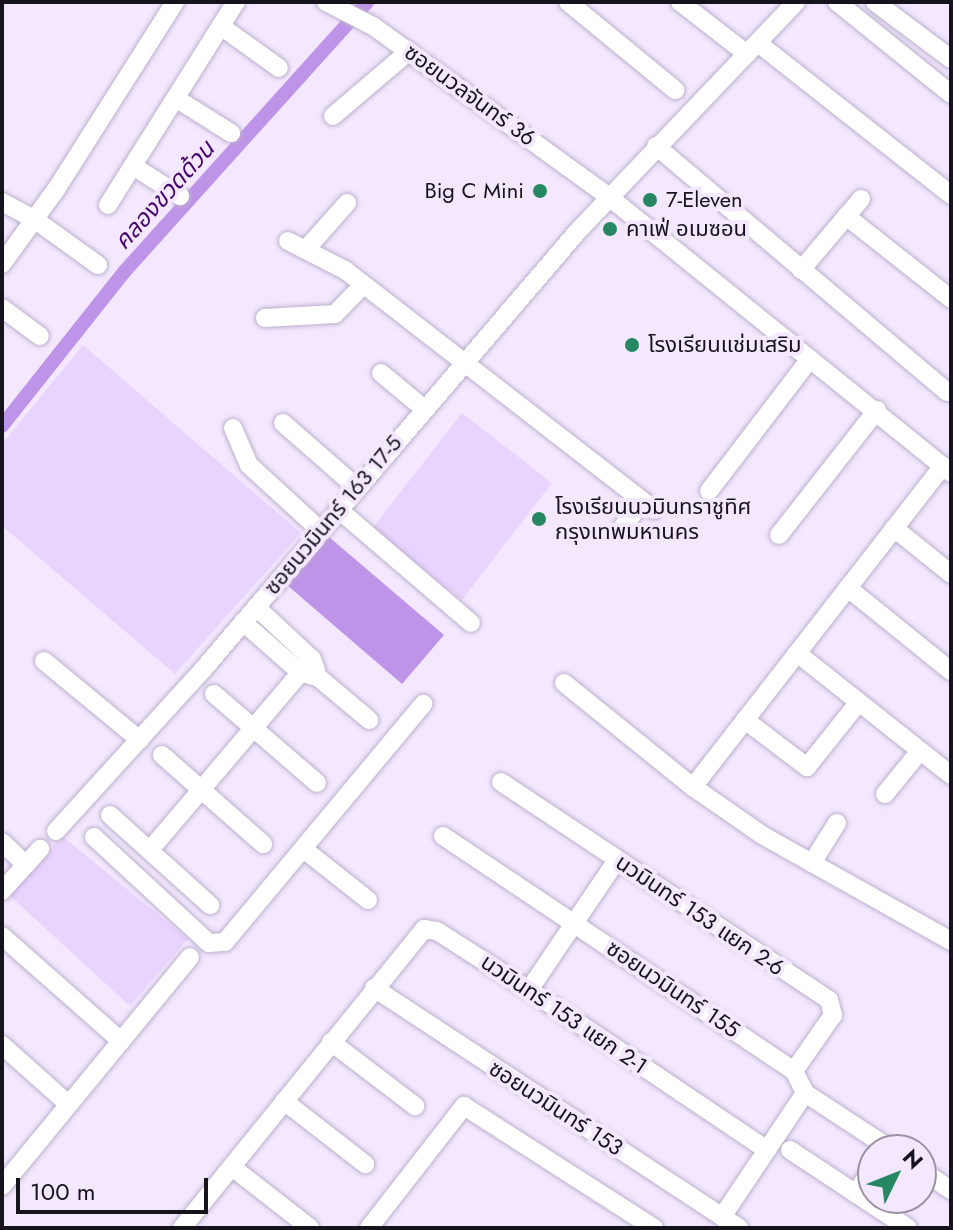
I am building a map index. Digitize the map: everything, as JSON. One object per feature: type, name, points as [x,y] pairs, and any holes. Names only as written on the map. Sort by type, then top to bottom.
[{"type":"street","points":[[2,264],[57,188],[175,2]]},
{"type":"street","points":[[108,205],[236,2]]},
{"type":"street","points":[[568,2],[675,90]]},
{"type":"street","points":[[680,2],[753,48],[951,195]]},
{"type":"street","name":"ซอยนวมินทร์ 163 17-5","points":[[56,831],[243,622],[462,362],[609,197],[796,2]]},
{"type":"street","points":[[837,2],[951,94]]},
{"type":"street","points":[[875,2],[951,59]]},
{"type":"street","name":"ซอยนวลจันทร์ 36","points":[[335,4],[409,51],[609,197],[877,410],[947,470]]},
{"type":"street","points":[[222,27],[279,68]]},
{"type":"street","points":[[333,116],[409,51]]},
{"type":"street","points":[[177,99],[231,133]]},
{"type":"street","points":[[656,146],[947,392]]},
{"type":"street","points":[[133,166],[180,196]]},
{"type":"street","points":[[801,270],[861,199]]},
{"type":"street","points":[[2,202],[34,219],[98,265]]},
{"type":"street","points":[[308,247],[347,203]]},
{"type":"street","points":[[846,216],[951,299]]},
{"type":"street","points":[[288,241],[308,247],[363,285],[648,506],[621,529]]},
{"type":"street","points":[[265,318],[335,314],[363,285]]},
{"type":"street","points":[[2,308],[40,336]]},
{"type":"street","points":[[709,491],[810,359]]},
{"type":"street","points":[[381,373],[423,408]]},
{"type":"street","points":[[779,535],[877,410]]},
{"type":"street","points":[[283,423],[356,487]]},
{"type":"street","points":[[233,428],[249,465],[320,530]]},
{"type":"street","points":[[693,787],[894,528],[947,470]]},
{"type":"street","points":[[338,509],[471,623]]},
{"type":"street","points":[[894,528],[951,574]]},
{"type":"street","points":[[848,588],[951,671]]},
{"type":"street","points":[[256,607],[310,669]]},
{"type":"street","points":[[243,622],[310,669],[369,720]]},
{"type":"street","points":[[797,653],[951,775]]},
{"type":"street","points":[[44,661],[140,740]]},
{"type":"street","points":[[150,850],[253,727],[310,669]]},
{"type":"street","points":[[564,683],[693,787],[812,863],[951,941]]},
{"type":"street","points":[[214,694],[317,783]]},
{"type":"street","points":[[745,720],[807,767],[858,703]]},
{"type":"street","points":[[94,837],[216,946],[232,937],[306,851],[423,704]]},
{"type":"street","points":[[885,794],[920,751]]},
{"type":"street","points":[[162,755],[263,844]]},
{"type":"street","name":"นวมินทร์ 153 แยก 2-6","points":[[501,782],[829,1000],[833,1015],[794,1071]]},
{"type":"street","points":[[110,815],[210,905]]},
{"type":"street","points":[[812,863],[837,823]]},
{"type":"street","name":"ซอยนวมินทร์ 155","points":[[443,836],[794,1071],[805,1093]]},
{"type":"street","points":[[2,842],[26,865]]},
{"type":"street","points":[[2,891],[40,849]]},
{"type":"street","points":[[306,851],[368,900]]},
{"type":"street","points":[[529,990],[617,860]]},
{"type":"street","name":"นวมินทร์ 153 แยก 2-1","points":[[374,988],[418,932],[429,928],[529,990],[766,1149]]},
{"type":"street","points":[[2,936],[121,1041]]},
{"type":"street","points":[[2,1186],[190,957]]},
{"type":"street","points":[[182,1228],[374,988]]},
{"type":"street","name":"ซอยนวมินทร์ 153","points":[[374,988],[739,1228]]},
{"type":"street","points":[[331,1042],[415,1106]]},
{"type":"street","points":[[2,1045],[68,1104]]},
{"type":"street","points":[[722,1217],[805,1093],[865,1134]]},
{"type":"street","points":[[284,1101],[365,1164]]},
{"type":"street","points":[[369,1228],[464,1106],[654,1228]]},
{"type":"street","points":[[790,1150],[857,1191]]},
{"type":"street","points":[[232,1167],[310,1228]]},
{"type":"street","points":[[890,1214],[908,1228]]},
{"type":"shaded area","points":[[83,345],[301,533],[175,674],[2,526],[2,444]]},
{"type":"shaded area","points":[[462,413],[552,483],[462,600],[371,530]]},
{"type":"shaded area","points":[[329,537],[444,635],[402,684],[287,585]]},
{"type":"shaded area","points":[[62,836],[188,939],[130,1006],[9,895]]},
{"type":"waterway","name":"คลองขวดด้วน","points":[[2,426],[124,272],[367,2]]},
{"type":"place","name":"Big C Mini","points":[[540,191]]},
{"type":"place","name":"7-Eleven","points":[[650,200]]},
{"type":"place","name":"คาเฟ่ อเมซอน","points":[[610,229]]},
{"type":"place","name":"โรงเรียนแช่มเสริม","points":[[632,345]]},
{"type":"place","name":"โรงเรียนนวมินทราชูทิศ กรุงเทพมหานคร","points":[[539,519]]}]
